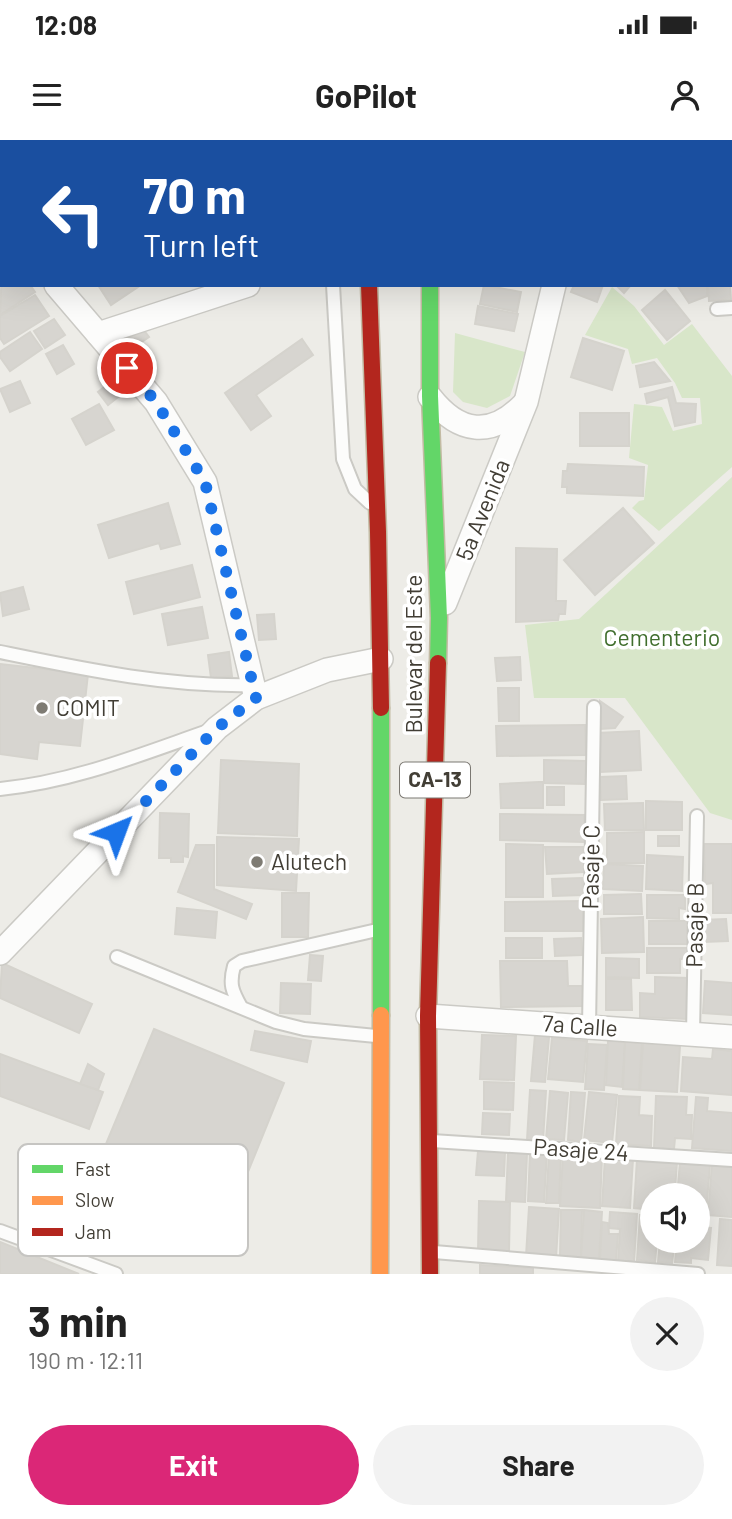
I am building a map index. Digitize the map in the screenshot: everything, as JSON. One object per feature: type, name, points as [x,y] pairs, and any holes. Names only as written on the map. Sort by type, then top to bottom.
[{"type":"highway","name":"Bulevar del Este","points":[[369,287],[376,408],[381,659],[380,1274]]},
{"type":"highway","name":"Bulevar del Este","points":[[430,287],[430,396],[439,618],[428,1016],[430,1274]]},
{"type":"street","points":[[58,287],[156,402],[205,482],[254,692]]},
{"type":"street","points":[[98,334],[242,287]]},
{"type":"street","name":"5a Avenida","points":[[439,618],[526,402],[554,287]]},
{"type":"street","name":"5a Avenida","points":[[430,396],[450,419],[476,428],[486,428],[503,422],[526,402]]},
{"type":"street","points":[[0,953],[254,692],[327,670],[381,659]]},
{"type":"street","name":"7a Calle","points":[[428,1016],[732,1037]]},
{"type":"lane","points":[[333,287],[343,459],[355,489],[378,510]]},
{"type":"lane","points":[[718,309],[732,308]]},
{"type":"lane","points":[[0,652],[99,672],[254,692]]},
{"type":"lane","name":"Pasaje C","points":[[589,1027],[594,707]]},
{"type":"lane","points":[[0,789],[52,783],[217,728]]},
{"type":"lane","name":"Pasaje B","points":[[693,1034],[697,816]]},
{"type":"lane","points":[[241,1007],[231,989],[231,978],[234,966],[242,961],[380,930]]},
{"type":"lane","points":[[117,957],[276,1022],[304,1029],[380,1037]]},
{"type":"lane","name":"Pasaje 24","points":[[431,1141],[732,1160]]},
{"type":"lane","points":[[0,1231],[18,1238]]},
{"type":"lane","points":[[430,1252],[698,1274]]},
{"type":"lane","points":[[68,1256],[117,1274]]},
{"type":"green space","points":[[612,287],[634,306],[664,345],[692,324],[732,376],[732,467],[659,531],[632,508],[644,500],[648,465],[629,458],[634,404],[662,407],[673,431],[702,424],[700,398],[682,398],[657,358],[632,364],[628,349],[585,335]]},
{"type":"green space","points":[[455,333],[525,352],[510,396],[487,408],[463,402],[453,392]]},
{"type":"green space","name":"Cementerio","points":[[732,477],[732,820],[710,813],[625,698],[534,698],[525,625],[579,619]]},
{"type":"building","points":[[1,287],[31,287],[35,292],[0,315]]},
{"type":"building","points":[[99,287],[138,287],[111,305]]},
{"type":"building","points":[[484,287],[521,292],[517,312],[480,304]]},
{"type":"building","points":[[573,287],[602,287],[597,302],[571,292]]},
{"type":"building","points":[[618,287],[629,287],[624,293]]},
{"type":"building","points":[[678,287],[707,287],[707,296],[689,303]]},
{"type":"building","points":[[708,287],[730,287],[731,300],[709,301]]},
{"type":"building","points":[[665,290],[690,321],[667,340],[642,310]]},
{"type":"building","points":[[35,295],[49,316],[4,344],[0,338],[0,316]]},
{"type":"building","points":[[478,306],[518,314],[514,331],[475,324]]},
{"type":"building","points":[[54,319],[65,335],[45,348],[34,331]]},
{"type":"building","points":[[143,329],[149,337],[134,347],[128,338]]},
{"type":"building","points":[[30,332],[42,349],[10,371],[0,357],[0,352]]},
{"type":"building","points":[[583,338],[624,351],[612,390],[571,377]]},
{"type":"building","points":[[302,339],[313,355],[256,395],[271,416],[251,430],[225,393]]},
{"type":"building","points":[[63,345],[74,364],[57,374],[46,354]]},
{"type":"building","points":[[654,362],[670,381],[640,387],[636,366]]},
{"type":"building","points":[[20,381],[30,403],[10,412],[0,389]]},
{"type":"building","points":[[108,384],[118,397],[108,405],[98,392]]},
{"type":"building","points":[[672,387],[676,403],[696,404],[695,422],[675,426],[668,397],[647,403],[645,394]]},
{"type":"building","points":[[99,404],[114,430],[86,445],[72,419]]},
{"type":"building","points":[[580,413],[629,413],[629,446],[580,446]]},
{"type":"building","points":[[568,464],[644,467],[643,496],[567,493],[567,487],[562,487],[563,471],[567,471]]},
{"type":"building","points":[[168,503],[180,544],[161,549],[159,543],[109,558],[98,525]]},
{"type":"building","points":[[623,508],[654,543],[595,595],[564,560]]},
{"type":"building","points":[[516,548],[557,549],[556,601],[566,601],[565,614],[559,614],[558,620],[516,622]]},
{"type":"building","points":[[192,565],[200,597],[134,614],[126,582]]},
{"type":"building","points":[[23,587],[29,609],[3,616],[0,593]]},
{"type":"building","points":[[202,607],[208,638],[168,645],[162,614]]},
{"type":"building","points":[[274,614],[276,639],[259,640],[257,615]]},
{"type":"building","points":[[229,652],[232,676],[211,678],[208,655]]},
{"type":"building","points":[[520,657],[521,680],[497,681],[495,658]]},
{"type":"building","name":"COMIT","points":[[0,664],[88,674],[80,746],[39,742],[37,759],[0,754]]},
{"type":"building","points":[[498,688],[519,688],[519,721],[499,721]]},
{"type":"building","points":[[600,701],[623,717],[615,728],[600,729]]},
{"type":"building","points":[[585,725],[586,755],[497,756],[496,726]]},
{"type":"building","points":[[639,731],[641,770],[600,772],[597,733]]},
{"type":"building","points":[[221,760],[299,764],[297,836],[218,833]]},
{"type":"building","points":[[544,760],[586,761],[585,784],[544,783]]},
{"type":"building","points":[[626,776],[627,799],[601,800],[600,777]]},
{"type":"building","points":[[543,782],[543,808],[501,808],[500,784]]},
{"type":"building","points":[[547,787],[564,787],[564,805],[547,805]]},
{"type":"building","points":[[646,801],[682,802],[682,830],[646,830]]},
{"type":"building","points":[[643,803],[644,830],[605,830],[604,804]]},
{"type":"building","points":[[160,813],[189,814],[188,857],[183,856],[183,862],[159,858]]},
{"type":"building","points":[[500,814],[584,815],[584,842],[500,840]]},
{"type":"building","points":[[644,832],[644,863],[607,863],[607,833]]},
{"type":"building","points":[[658,836],[679,836],[679,846],[658,846]]},
{"type":"building","name":"Alutech","points":[[217,837],[299,839],[296,891],[217,885]]},
{"type":"building","points":[[506,844],[543,845],[543,897],[506,897]]},
{"type":"building","points":[[704,844],[732,844],[732,913],[713,913],[713,883],[705,884]]},
{"type":"building","points":[[196,845],[214,845],[214,889],[252,904],[246,919],[178,892]]},
{"type":"building","points":[[545,847],[583,847],[584,872],[547,874]]},
{"type":"building","points":[[647,855],[683,857],[682,891],[646,889]]},
{"type":"building","points":[[604,864],[643,866],[642,891],[603,889]]},
{"type":"building","points":[[582,878],[583,895],[553,896],[552,879]]},
{"type":"building","points":[[282,893],[309,893],[308,937],[282,937]]},
{"type":"building","points":[[641,894],[642,914],[604,914],[604,895]]},
{"type":"building","points":[[647,895],[685,895],[685,909],[679,908],[679,919],[647,918]]},
{"type":"building","points":[[583,901],[583,931],[505,931],[505,902]]},
{"type":"building","points":[[177,908],[217,912],[215,938],[175,934]]},
{"type":"building","points":[[643,917],[644,952],[602,953],[601,919]]},
{"type":"building","points":[[726,919],[728,941],[703,942],[701,920]]},
{"type":"building","points":[[649,921],[687,921],[687,944],[649,944]]},
{"type":"building","points":[[506,938],[542,938],[542,958],[506,958]]},
{"type":"building","points":[[581,938],[582,955],[555,956],[554,939]]},
{"type":"building","points":[[647,948],[688,948],[688,959],[680,959],[680,973],[647,973]]},
{"type":"building","points":[[310,955],[323,956],[321,981],[308,980]]},
{"type":"building","points":[[606,958],[639,959],[639,978],[606,977]]},
{"type":"building","points":[[500,961],[567,961],[568,986],[583,986],[583,1006],[501,1007]]},
{"type":"building","points":[[2,963],[92,1004],[79,1033],[0,998]]},
{"type":"building","points":[[655,977],[689,978],[688,1019],[640,1017],[640,993],[655,994]]},
{"type":"building","points":[[606,979],[631,979],[632,1010],[606,1010]]},
{"type":"building","points":[[705,981],[732,983],[732,1015],[703,1013]]},
{"type":"building","points":[[281,983],[311,984],[310,1014],[280,1013]]},
{"type":"building","points":[[154,1029],[284,1083],[248,1172],[248,1144],[106,1144]]},
{"type":"building","points":[[255,1031],[311,1041],[307,1062],[251,1050]]},
{"type":"building","points":[[482,1035],[516,1036],[514,1080],[480,1079]]},
{"type":"building","points":[[535,1035],[549,1037],[545,1082],[531,1081]]},
{"type":"building","points":[[552,1038],[587,1041],[583,1082],[548,1079]]},
{"type":"building","points":[[608,1041],[625,1042],[622,1087],[606,1085]]},
{"type":"building","points":[[625,1042],[642,1043],[639,1090],[623,1089]]},
{"type":"building","points":[[643,1043],[680,1046],[677,1092],[640,1090]]},
{"type":"building","points":[[588,1044],[607,1045],[604,1090],[585,1089]]},
{"type":"building","points":[[713,1049],[732,1051],[732,1095],[681,1091],[683,1057],[712,1059]]},
{"type":"building","points":[[0,1054],[103,1092],[89,1129],[0,1096]]},
{"type":"building","points":[[88,1064],[104,1074],[98,1090],[80,1084]]},
{"type":"building","points":[[484,1082],[514,1083],[513,1110],[484,1109]]},
{"type":"building","points":[[530,1090],[546,1091],[543,1141],[527,1140]]},
{"type":"building","points":[[550,1091],[568,1093],[564,1140],[546,1139]]},
{"type":"building","points":[[571,1092],[585,1093],[581,1142],[568,1140]]},
{"type":"building","points":[[589,1092],[617,1095],[612,1143],[584,1140]]},
{"type":"building","points":[[619,1096],[640,1097],[639,1115],[652,1116],[651,1146],[616,1144]]},
{"type":"building","points":[[656,1096],[687,1097],[686,1115],[692,1115],[691,1139],[675,1138],[674,1149],[654,1148]]},
{"type":"building","points":[[696,1097],[708,1098],[707,1111],[732,1113],[732,1151],[692,1148]]},
{"type":"building","points":[[483,1113],[510,1114],[509,1135],[482,1134]]},
{"type":"building","points":[[478,1151],[505,1152],[504,1176],[476,1175]]},
{"type":"building","points":[[508,1152],[527,1153],[525,1202],[506,1201]]},
{"type":"building","points":[[530,1152],[547,1153],[544,1202],[528,1201]]},
{"type":"building","points":[[549,1154],[561,1155],[559,1203],[546,1203]]},
{"type":"building","points":[[563,1154],[602,1156],[600,1208],[560,1206]]},
{"type":"building","points":[[605,1157],[633,1159],[630,1208],[602,1206]]},
{"type":"building","points":[[637,1159],[677,1162],[675,1183],[640,1183],[640,1209],[634,1208]]},
{"type":"building","points":[[680,1162],[710,1165],[709,1183],[678,1183]]},
{"type":"building","points":[[712,1164],[732,1166],[732,1217],[710,1215]]},
{"type":"building","points":[[479,1201],[510,1202],[509,1252],[478,1252]]},
{"type":"building","points":[[529,1207],[559,1209],[556,1258],[526,1256]]},
{"type":"building","points":[[561,1210],[582,1210],[581,1257],[560,1256]]},
{"type":"building","points":[[584,1210],[602,1212],[599,1259],[581,1257]]},
{"type":"building","points":[[610,1212],[637,1214],[634,1262],[618,1261],[620,1229],[609,1228]]},
{"type":"building","points":[[640,1215],[640,1253],[656,1253],[655,1262],[637,1260]]},
{"type":"building","points":[[720,1219],[732,1220],[732,1266],[717,1265]]},
{"type":"building","points":[[602,1222],[608,1223],[609,1234],[618,1234],[616,1261],[600,1259]]},
{"type":"building","points":[[0,1242],[18,1249],[18,1256],[35,1256],[79,1274],[0,1274]]},
{"type":"building","points":[[659,1253],[673,1253],[672,1263],[658,1262]]},
{"type":"building","points":[[676,1253],[709,1253],[708,1260],[691,1258],[691,1263],[675,1262]]},
{"type":"building","points":[[480,1265],[533,1268],[533,1274],[480,1274]]},
{"type":"traffic: fast","points":[[430,287],[430,396],[439,618],[438,663]]},
{"type":"traffic: fast","points":[[381,708],[381,1015]]},
{"type":"traffic: slow","points":[[380,1274],[381,1015]]},
{"type":"traffic: jam","points":[[369,287],[381,708]]},
{"type":"traffic: jam","points":[[430,1274],[428,1016],[438,663]]},
{"type":"place","name":"COMIT","points":[[42,708]]},
{"type":"place","name":"Alutech","points":[[257,862]]},
{"type":"route","points":[[116,832],[217,728],[256,698],[205,482],[156,402],[127,368]]}]
